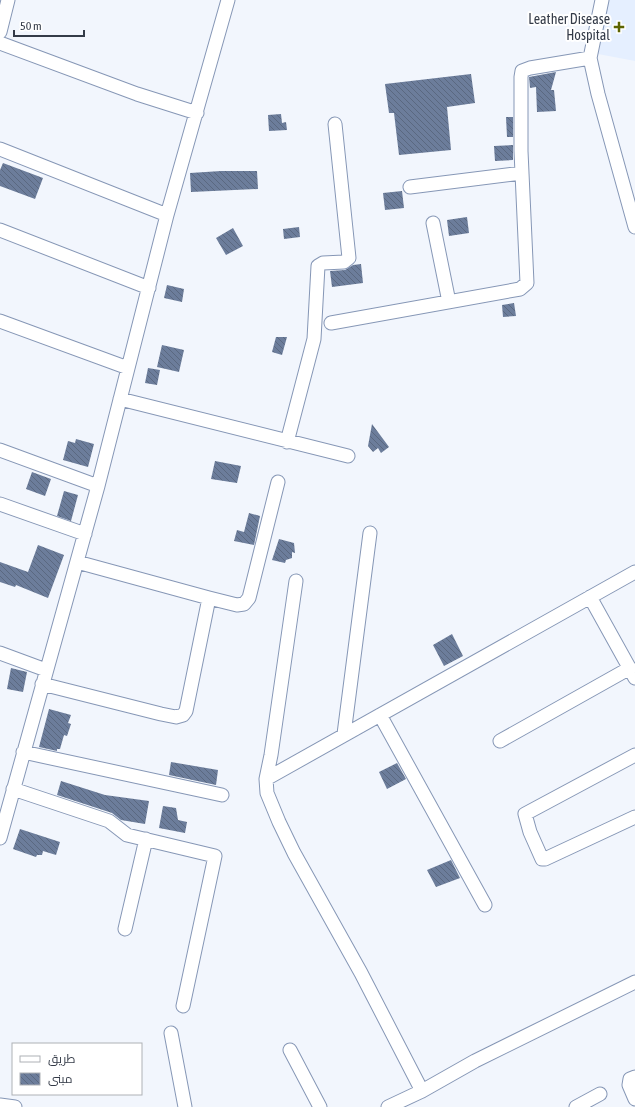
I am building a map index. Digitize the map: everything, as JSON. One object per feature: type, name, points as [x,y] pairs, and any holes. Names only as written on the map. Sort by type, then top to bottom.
[{"type":"street","points":[[0,32],[8,0]]},
{"type":"street","points":[[0,838],[85,534],[168,215],[228,0]]},
{"type":"street","points":[[602,0],[590,58],[598,94],[635,227]]},
{"type":"street","points":[[0,43],[137,94],[197,113]]},
{"type":"street","points":[[331,323],[520,289],[528,283],[522,173],[522,71],[530,68],[590,58]]},
{"type":"street","points":[[287,442],[314,339],[318,266],[323,263],[344,262],[349,258],[335,124]]},
{"type":"street","points":[[0,149],[168,215]]},
{"type":"street","points":[[410,187],[522,173]]},
{"type":"street","points":[[433,223],[449,302]]},
{"type":"street","points":[[0,230],[149,288]]},
{"type":"street","points":[[0,321],[128,368]]},
{"type":"street","points":[[120,399],[287,442],[348,456]]},
{"type":"street","points":[[0,450],[98,486]]},
{"type":"street","points":[[77,562],[208,598],[237,605],[244,604],[249,598],[278,482]]},
{"type":"street","points":[[0,504],[85,534]]},
{"type":"street","points":[[344,734],[370,533]]},
{"type":"street","points":[[266,778],[635,572]]},
{"type":"street","points":[[296,581],[266,778],[267,793],[294,853],[361,972],[422,1091]]},
{"type":"street","points":[[500,741],[632,673],[590,597]]},
{"type":"street","points":[[42,684],[161,714],[176,717],[183,715],[186,711],[208,598]]},
{"type":"street","points":[[0,653],[46,670]]},
{"type":"street","points":[[380,715],[485,906]]},
{"type":"street","points":[[24,752],[222,795]]},
{"type":"street","points":[[635,755],[525,814],[533,839],[542,859],[545,859],[635,817]]},
{"type":"street","points":[[13,789],[109,821],[127,835],[215,856],[183,1006]]},
{"type":"street","points":[[125,929],[146,839]]},
{"type":"street","points":[[392,1106],[475,1061],[635,982]]},
{"type":"street","points":[[171,1033],[185,1107]]},
{"type":"street","points":[[290,1050],[320,1107]]},
{"type":"street","points":[[635,1077],[630,1079],[629,1082],[635,1098]]},
{"type":"street","points":[[576,1107],[600,1094]]},
{"type":"street","points":[[0,1105],[15,1107]]},
{"type":"shaded area","name":"Leather Disease Hospital","points":[[609,0],[635,0],[635,61],[598,54]]},
{"type":"building","points":[[556,72],[551,90],[554,90],[556,111],[537,112],[536,87],[530,88],[529,77]]},
{"type":"building","points":[[471,74],[475,103],[447,107],[451,150],[399,155],[394,113],[389,113],[385,84]]},
{"type":"building","points":[[281,114],[282,123],[286,122],[287,130],[269,131],[268,115]]},
{"type":"building","points":[[506,117],[513,117],[513,137],[507,137]]},
{"type":"building","points":[[513,145],[513,160],[495,161],[494,146]]},
{"type":"building","points":[[3,163],[43,178],[35,199],[0,186],[0,170]]},
{"type":"building","points":[[257,171],[258,189],[191,192],[190,173]]},
{"type":"building","points":[[402,191],[404,208],[385,210],[383,193]]},
{"type":"building","points":[[467,217],[469,233],[449,236],[447,220]]},
{"type":"building","points":[[299,227],[300,237],[284,239],[283,229]]},
{"type":"building","points":[[233,228],[243,246],[226,255],[216,238]]},
{"type":"building","points":[[361,264],[363,283],[332,287],[330,271],[345,270],[353,265]]},
{"type":"building","points":[[167,285],[184,289],[182,302],[164,298]]},
{"type":"building","points":[[514,303],[516,316],[503,317],[502,305]]},
{"type":"building","points":[[276,337],[287,337],[282,355],[272,352]]},
{"type":"building","points":[[162,345],[184,350],[179,372],[157,367]]},
{"type":"building","points":[[148,368],[160,370],[157,385],[145,383]]},
{"type":"building","points":[[372,424],[389,447],[381,453],[378,448],[373,452],[368,446]]},
{"type":"building","points":[[76,439],[94,444],[88,467],[63,460],[68,441],[75,443]]},
{"type":"building","points":[[215,461],[241,466],[237,483],[211,479]]},
{"type":"building","points":[[32,472],[51,479],[45,496],[26,489]]},
{"type":"building","points":[[64,491],[78,495],[71,521],[57,516]]},
{"type":"building","points":[[249,513],[260,516],[254,545],[234,541],[237,530],[244,532]]},
{"type":"building","points":[[279,539],[294,543],[295,553],[292,552],[292,558],[286,560],[285,563],[272,560]]},
{"type":"building","points":[[38,545],[64,555],[48,598],[16,585],[15,587],[0,582],[0,562],[28,572]]},
{"type":"building","points":[[452,634],[463,656],[444,666],[433,645]]},
{"type":"building","points":[[11,668],[27,672],[23,692],[7,689]]},
{"type":"building","points":[[49,709],[71,715],[68,723],[71,724],[67,736],[64,735],[60,749],[57,749],[57,751],[39,747]]},
{"type":"building","points":[[171,762],[218,770],[216,785],[169,775]]},
{"type":"building","points":[[397,763],[406,779],[387,789],[379,772]]},
{"type":"building","points":[[61,781],[105,795],[149,801],[145,824],[121,820],[112,813],[57,795]]},
{"type":"building","points":[[163,806],[176,808],[178,820],[187,822],[185,833],[159,828]]},
{"type":"building","points":[[20,829],[60,842],[56,855],[43,851],[42,855],[37,855],[36,857],[13,849]]},
{"type":"building","points":[[451,860],[460,878],[436,887],[427,870]]},
{"type":"place","name":"Leather Disease Hospital","points":[[619,27]]}]
